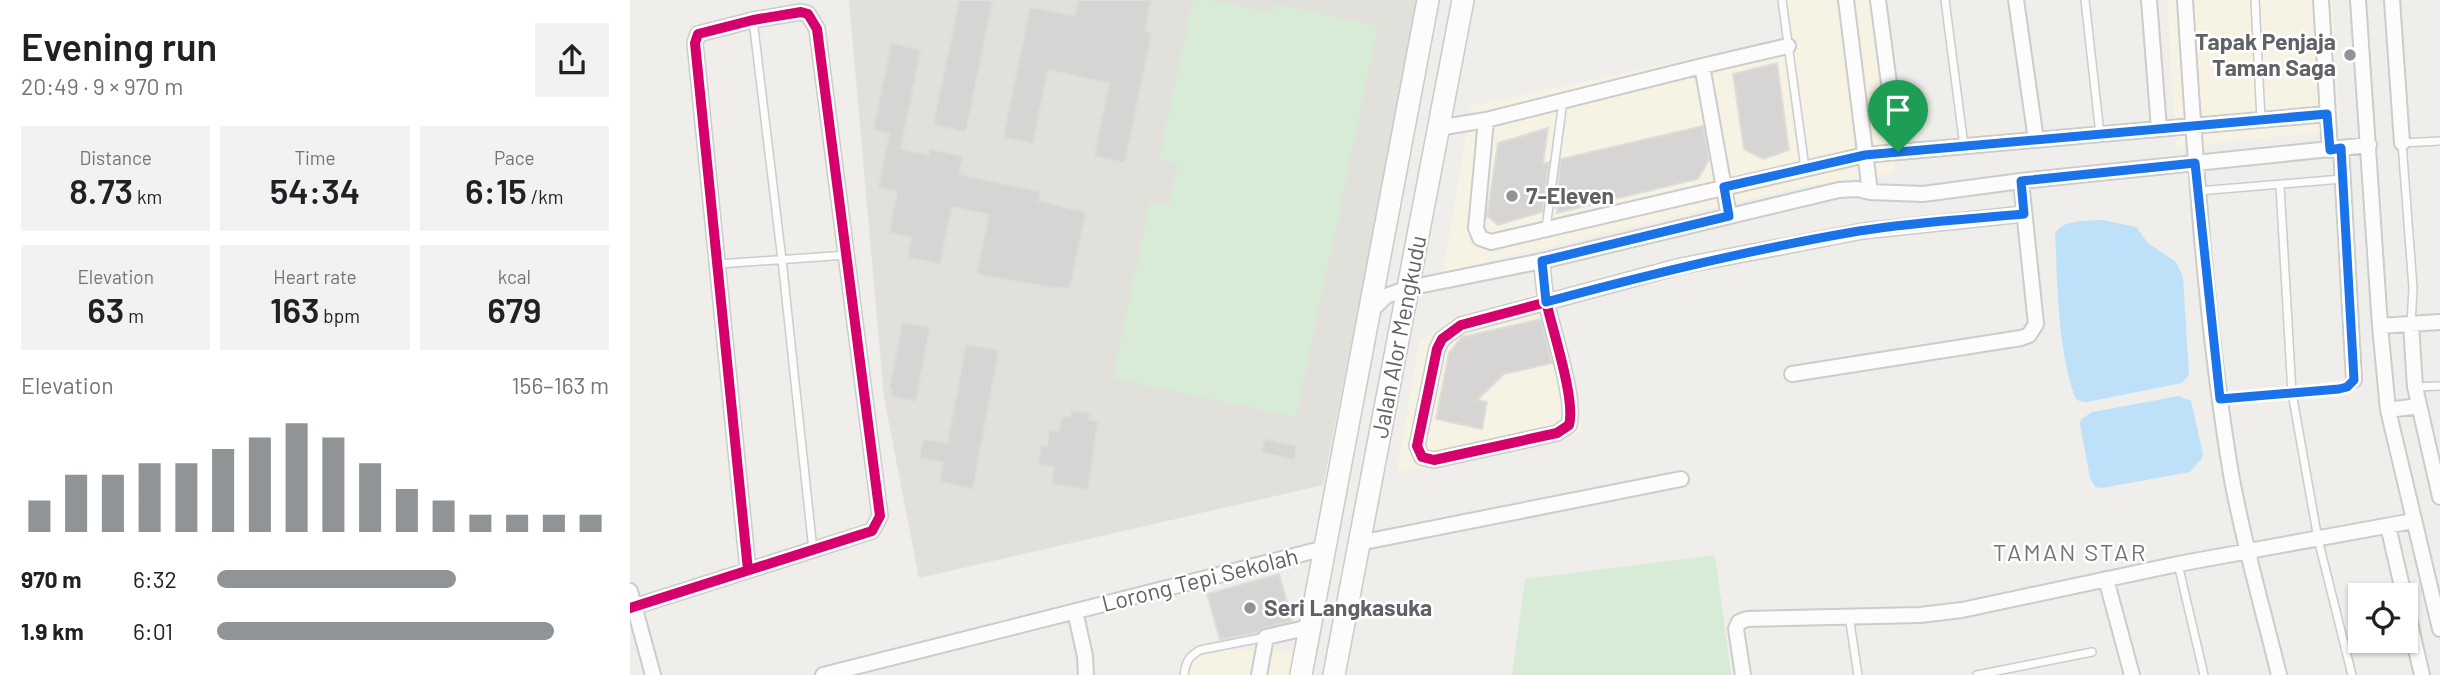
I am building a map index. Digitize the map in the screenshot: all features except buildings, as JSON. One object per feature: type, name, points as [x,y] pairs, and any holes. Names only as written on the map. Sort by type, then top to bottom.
[{"type":"main road","name":"Jalan Alor Mengkudu","points":[[1301,675],[1428,0]]},
{"type":"main road","name":"Jalan Alor Mengkudu","points":[[1334,675],[1463,0]]},
{"type":"street","points":[[1846,0],[1870,192]]},
{"type":"street","points":[[1878,0],[1898,152]]},
{"type":"street","points":[[2016,0],[2036,140]]},
{"type":"street","points":[[2149,0],[2159,129]]},
{"type":"street","points":[[2185,0],[2195,163],[2220,399],[2232,478],[2279,675]]},
{"type":"street","points":[[2320,0],[2327,114],[2342,180],[2354,380]]},
{"type":"street","points":[[2358,0],[2388,410],[2440,629]]},
{"type":"street","points":[[2392,0],[2402,143]]},
{"type":"street","points":[[632,607],[872,531],[880,516],[817,30],[813,19],[801,12],[753,20],[698,34],[696,38],[748,570]]},
{"type":"street","points":[[1438,128],[1486,120],[1788,46]]},
{"type":"street","points":[[1702,66],[1729,216]]},
{"type":"street","points":[[1486,120],[1476,228],[1480,238],[1491,242],[1865,155],[2327,114]]},
{"type":"street","points":[[1369,313],[1386,296],[1409,288],[1542,261],[1839,190],[1923,194],[2021,181],[2369,145]]},
{"type":"street","points":[[1792,374],[2029,335],[2036,324],[2021,181]]},
{"type":"street","points":[[1542,261],[1546,302],[1566,388],[1571,419],[1569,425],[1557,433],[1508,444],[1434,460],[1422,457],[1417,446],[1437,348],[1442,339],[1461,325],[1546,302],[1681,266],[1788,244],[1863,231],[2024,214]]},
{"type":"street","points":[[2380,326],[2440,322]]},
{"type":"street","points":[[2411,324],[2419,406],[2440,497]]},
{"type":"street","points":[[2388,410],[2419,406]]},
{"type":"street","points":[[1359,543],[1681,478]]},
{"type":"street","points":[[1743,675],[1736,629],[1739,622],[1747,619],[1952,612],[2178,564],[2413,521]]},
{"type":"street","points":[[2388,526],[2401,583]]},
{"type":"street","name":"Lorong Tepi Sekolah","points":[[822,675],[1325,548]]},
{"type":"street","points":[[2106,579],[2132,675]]},
{"type":"street","points":[[630,592],[653,675]]},
{"type":"street","points":[[1075,611],[1085,656],[1086,675]]},
{"type":"street","points":[[1259,675],[1266,637],[1310,627]]},
{"type":"street","points":[[2417,653],[2422,675]]},
{"type":"lane","points":[[1782,0],[1805,168]]},
{"type":"lane","points":[[1945,0],[1964,146]]},
{"type":"lane","points":[[2085,0],[2100,134]]},
{"type":"lane","points":[[2255,0],[2261,120]]},
{"type":"lane","points":[[753,20],[813,550]]},
{"type":"lane","points":[[1546,228],[1564,100]]},
{"type":"lane","points":[[2411,324],[2413,288],[2402,143],[2440,141]]},
{"type":"lane","points":[[2199,191],[2342,180]]},
{"type":"lane","points":[[2280,186],[2292,393],[2318,539],[2352,675]]},
{"type":"lane","points":[[719,264],[847,255]]},
{"type":"lane","points":[[2220,399],[2339,389],[2347,387],[2354,380]]},
{"type":"lane","points":[[2416,387],[2440,386]]},
{"type":"lane","points":[[2178,564],[2204,675]]},
{"type":"lane","points":[[1849,615],[1858,675]]},
{"type":"lane","points":[[1184,675],[1186,661],[1200,650],[1266,637]]},
{"type":"lane","points":[[1977,675],[2092,652]]},
{"type":"shaded area","points":[[849,0],[1419,0],[1323,485],[919,578],[884,398]]},
{"type":"shaded area","points":[[1782,0],[1869,0],[1895,173],[1808,185],[1443,272],[1471,106],[1787,38]]},
{"type":"shaded area","points":[[2167,0],[2332,0],[2340,131],[2176,147]]},
{"type":"shaded area","points":[[1550,291],[1583,432],[1397,472],[1419,342],[1458,315]]},
{"type":"shaded area","points":[[1192,649],[1297,651],[1293,675],[1188,675]]},
{"type":"green space","points":[[1193,0],[1211,0],[1273,13],[1275,4],[1378,26],[1296,417],[1113,378],[1150,202],[1169,206],[1178,164],[1159,159]]},
{"type":"green space","points":[[1715,555],[1731,675],[1512,675],[1525,579]]},
{"type":"water","points":[[2102,220],[2136,227],[2148,243],[2176,262],[2183,277],[2189,375],[2182,383],[2087,402],[2079,401],[2075,397],[2065,357],[2059,316],[2055,234],[2069,223]]},
{"type":"water","points":[[2179,396],[2191,401],[2203,454],[2190,472],[2095,487],[2090,478],[2081,419],[2092,412]]},
{"type":"cycle path","points":[[630,608],[872,531],[880,516],[817,29],[808,14],[801,12],[753,20],[698,34],[695,43],[748,570]]},
{"type":"cycle path","points":[[1542,261],[1544,289],[1546,300],[1547,305],[1567,384],[1569,425],[1557,433],[1434,460],[1422,457],[1417,446],[1437,349],[1442,339],[1461,325],[1681,266],[1863,231],[2024,214]]},
{"type":"place","name":"Tapak Penjaja Taman Saga","points":[[2350,55]]},
{"type":"place","name":"7-Eleven","points":[[1512,196]]},
{"type":"place","name":"Seri Langkasuka","points":[[1250,608]]},
{"type":"district","name":"TAMAN STAR","points":[[2070,553]]},
{"type":"route","points":[[2327,114],[2330,150],[2341,148],[2354,380],[2347,387],[2339,389],[2220,399],[2195,163],[2021,181],[2024,214],[1863,231],[1788,244],[1681,266],[1546,302],[1542,261],[1729,216],[1724,187],[1865,155],[1898,152],[2327,114]]}]
